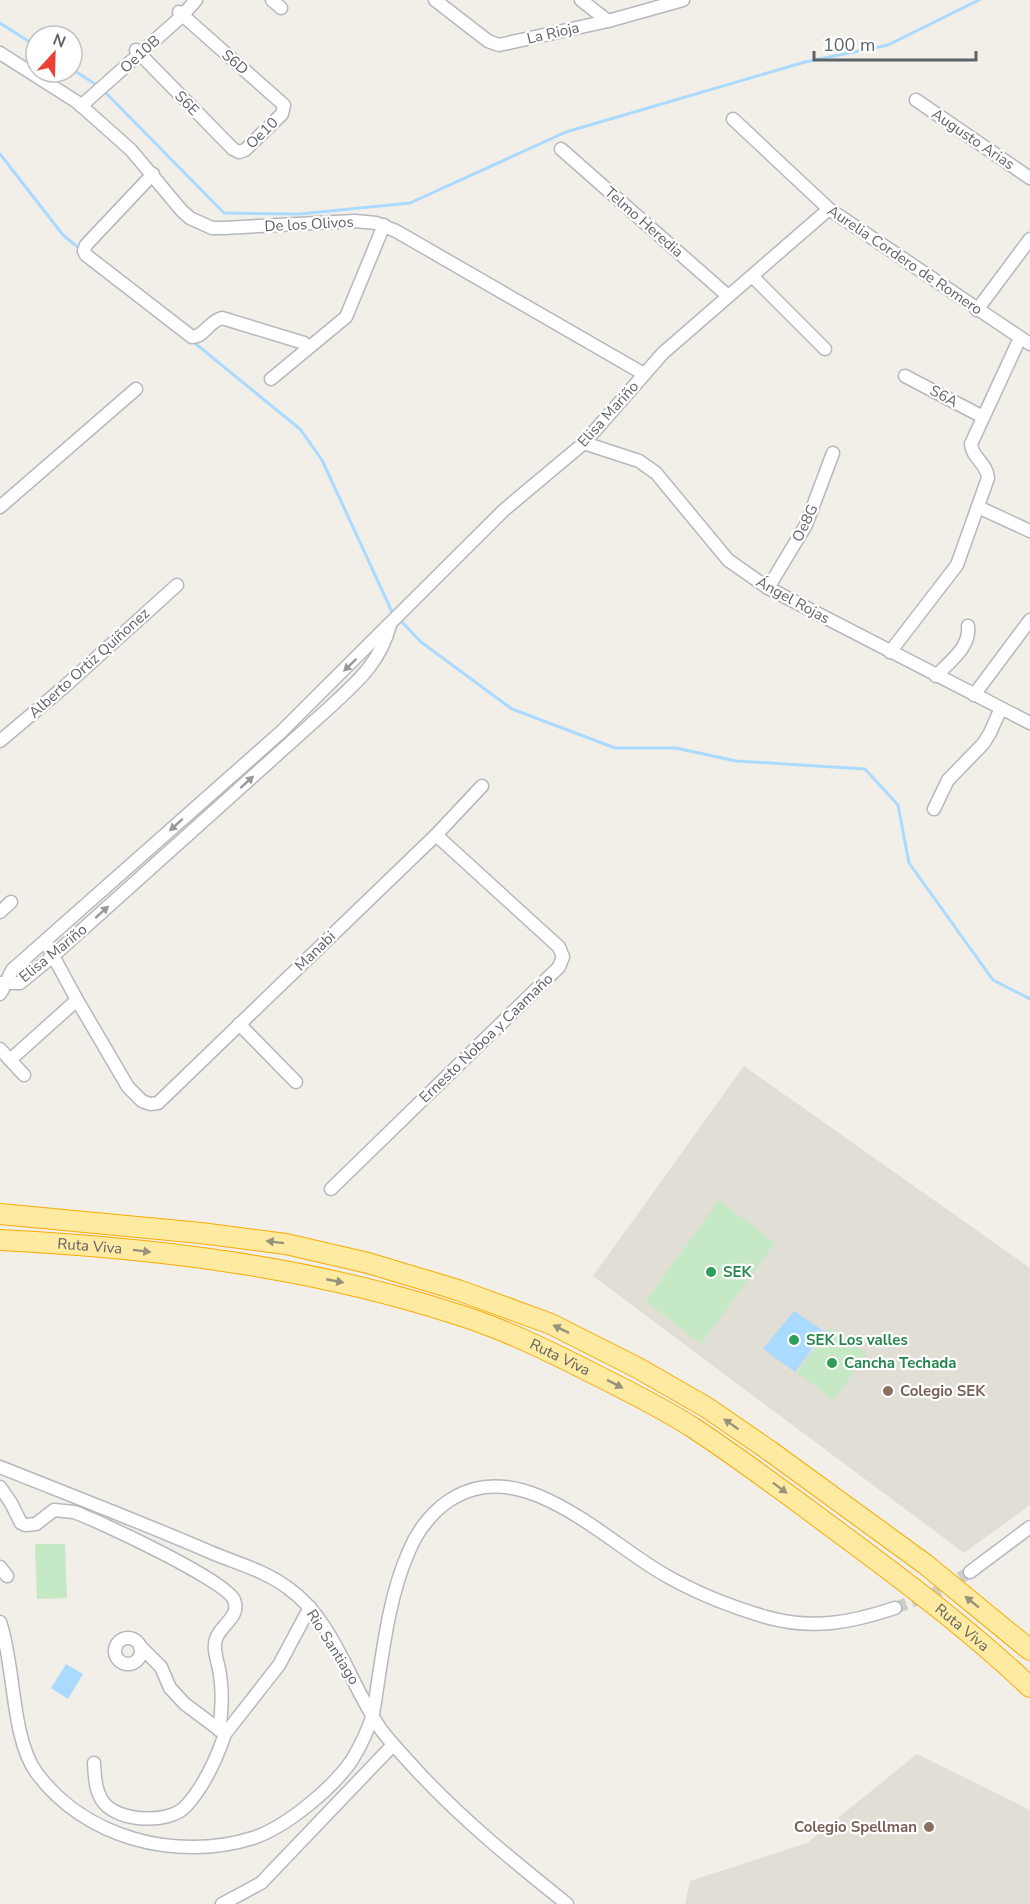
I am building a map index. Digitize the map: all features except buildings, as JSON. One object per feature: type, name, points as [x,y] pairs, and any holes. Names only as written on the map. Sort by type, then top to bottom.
[{"type":"highway","name":"Ruta Viva","points":[[0,1214],[201,1233],[286,1244],[368,1263],[458,1290],[551,1324],[638,1368],[715,1414],[926,1564],[1030,1650]]},
{"type":"highway","name":"Ruta Viva","points":[[0,1240],[92,1245],[280,1270],[361,1286],[458,1314],[537,1345],[632,1393],[753,1468],[900,1577],[1001,1659],[1030,1686]]},
{"type":"street","name":"Oe10B","points":[[180,14],[189,0]]},
{"type":"street","name":"Oe10B","points":[[79,104],[196,0]]},
{"type":"street","name":"La Rioja","points":[[435,0],[488,41],[500,45],[608,21],[683,0]]},
{"type":"street","points":[[581,0],[608,21]]},
{"type":"street","name":"S6D","points":[[180,14],[281,102],[285,108],[282,114]]},
{"type":"street","name":"S6E","points":[[138,52],[233,149],[242,152]]},
{"type":"street","name":"De los Olivos","points":[[0,53],[79,104],[131,150],[182,211],[200,224],[212,228],[355,221],[384,225],[644,374]]},
{"type":"street","name":"Augusto Arias","points":[[916,100],[1030,178]]},
{"type":"street","name":"Oe10","points":[[242,152],[282,114]]},
{"type":"street","name":"Aurelia Cordero de Romero","points":[[733,119],[829,209],[1025,341]]},
{"type":"street","name":"Telmo Heredia","points":[[561,149],[728,296]]},
{"type":"street","points":[[153,174],[86,245],[84,251],[86,255],[192,337],[200,335],[214,321],[222,318],[304,343]]},
{"type":"street","name":"Elisa Mariño","points":[[2,986],[12,970],[281,732],[504,510],[584,443],[675,342],[829,209]]},
{"type":"street","points":[[271,379],[346,317],[384,225]]},
{"type":"street","points":[[977,310],[1030,239]]},
{"type":"street","points":[[752,276],[825,349]]},
{"type":"street","points":[[890,652],[957,565],[988,473],[971,448],[983,417],[1025,341]]},
{"type":"street","name":"S6A","points":[[905,376],[983,417]]},
{"type":"street","points":[[0,507],[136,388]]},
{"type":"street","name":"Ángel Rojas","points":[[584,443],[639,461],[657,473],[728,560],[768,588],[1030,723]]},
{"type":"street","name":"Oe8G","points":[[768,588],[810,517],[833,453]]},
{"type":"street","points":[[978,507],[1030,531]]},
{"type":"street","name":"Alberto Ortiz Quiñonez","points":[[0,741],[64,687],[177,585]]},
{"type":"street","points":[[974,695],[1030,620]]},
{"type":"street","name":"Elisa Mariño","points":[[2,986],[20,983],[53,956],[359,681],[381,652],[390,622]]},
{"type":"street","points":[[936,676],[964,645],[969,633],[968,626]]},
{"type":"street","points":[[307,707],[318,718]]},
{"type":"street","points":[[934,809],[948,780],[983,744],[1001,708]]},
{"type":"street","name":"Manabi","points":[[77,1000],[128,1087],[142,1101],[150,1104],[158,1103],[436,836],[482,786]]},
{"type":"street","name":"Ernesto Noboa y Caamaño","points":[[331,1189],[559,967],[563,957],[559,947],[436,836]]},
{"type":"street","points":[[0,912],[11,902]]},
{"type":"street","points":[[10,1060],[77,1000],[45,941]]},
{"type":"street","points":[[239,1024],[296,1082]]},
{"type":"street","points":[[0,1049],[24,1075]]},
{"type":"street","name":"Rio Santiago","points":[[0,1467],[272,1578],[288,1588],[310,1607],[393,1745],[453,1809],[505,1855],[567,1904]]},
{"type":"street","points":[[0,1622],[10,1662],[20,1731],[34,1769],[63,1802],[84,1817],[107,1829],[153,1843],[178,1847],[227,1843],[253,1838],[276,1827],[303,1808],[336,1778],[360,1747],[373,1714],[395,1589],[410,1548],[422,1529],[445,1503],[462,1493],[496,1486],[538,1496],[584,1520],[665,1575],[766,1617],[791,1623],[820,1625],[842,1623],[895,1608]]},
{"type":"street","points":[[0,1487],[21,1523],[25,1525],[36,1524],[54,1510],[74,1512],[194,1569],[230,1593],[235,1600],[235,1609],[230,1620],[216,1639],[215,1651],[223,1708],[218,1756],[184,1808],[165,1818],[142,1818],[119,1813],[105,1804],[97,1790],[94,1763]]},
{"type":"street","points":[[970,1572],[1030,1527]]},
{"type":"street","points":[[222,1732],[279,1665],[310,1607]]},
{"type":"street","points":[[139,1652],[161,1667],[170,1688],[185,1704],[222,1732]]},
{"type":"street","points":[[222,1904],[261,1883],[393,1745]]},
{"type":"shaded area","name":"Colegio SEK","points":[[744,1066],[1030,1268],[1030,1505],[964,1553],[593,1276]]},
{"type":"shaded area","name":"Colegio Spellman","points":[[917,1754],[1030,1810],[1030,1904],[685,1904],[690,1881],[807,1843]]},
{"type":"green space","name":"SEK","points":[[719,1200],[775,1243],[701,1344],[646,1301]]},
{"type":"green space","name":"Cancha Techada","points":[[830,1327],[867,1354],[834,1400],[797,1373]]},
{"type":"green space","points":[[35,1544],[65,1544],[67,1598],[37,1599]]},
{"type":"water","name":"SEK Los valles","points":[[794,1311],[825,1332],[795,1372],[763,1349]]},
{"type":"water","points":[[66,1664],[83,1674],[68,1699],[51,1688]]},
{"type":"waterway","points":[[103,90],[224,213],[300,214],[410,203],[566,132],[805,62],[888,45],[979,0]]},
{"type":"waterway","points":[[0,23],[24,38]]},
{"type":"waterway","points":[[84,77],[98,86]]},
{"type":"waterway","points":[[0,154],[63,235],[80,249]]},
{"type":"waterway","points":[[191,340],[300,429],[322,460],[393,614]]},
{"type":"waterway","points":[[398,618],[421,642],[512,709],[615,748],[676,748],[736,761],[865,769],[898,805],[909,863],[993,980],[1030,999]]},
{"type":"tunnel","points":[[895,1608],[935,1593],[970,1572]]},
{"type":"place","name":"SEK","points":[[711,1272]]},
{"type":"place","name":"SEK Los valles","points":[[794,1340]]},
{"type":"place","name":"Cancha Techada","points":[[832,1363]]},
{"type":"place","name":"Colegio SEK","points":[[888,1391]]},
{"type":"place","name":"Colegio Spellman","points":[[929,1827]]}]
